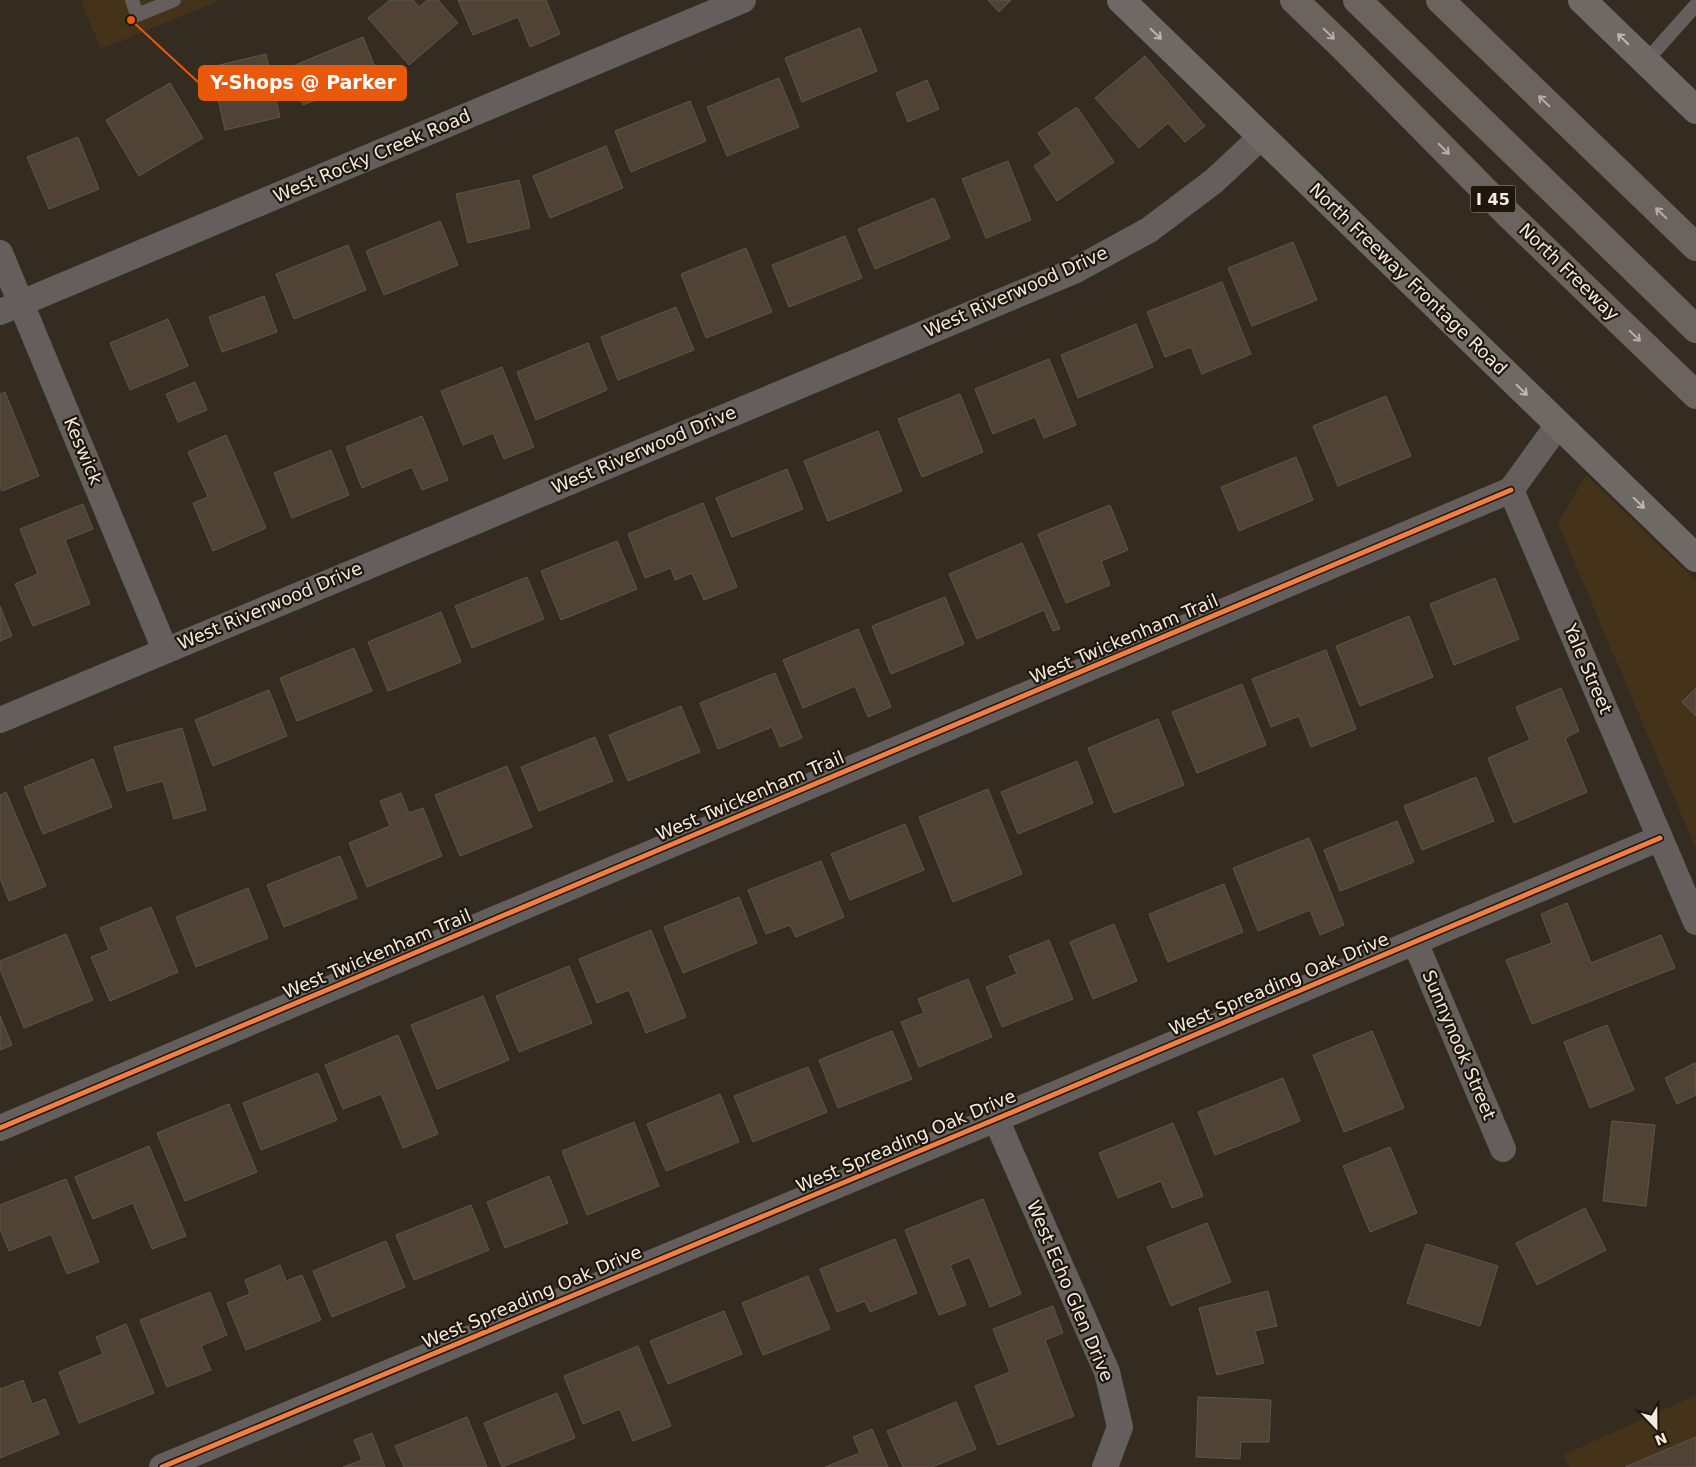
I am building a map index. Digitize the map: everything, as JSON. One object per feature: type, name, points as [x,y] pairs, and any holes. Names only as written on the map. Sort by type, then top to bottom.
[{"type":"highway","name":"North Freeway","points":[[1294,0],[1509,215],[1696,395]]},
{"type":"highway","name":"I 45","points":[[1357,0],[1696,329]]},
{"type":"highway","points":[[1440,0],[1696,247]]},
{"type":"main road","name":"North Freeway Frontage Road","points":[[1121,0],[1696,558]]},
{"type":"main road","points":[[1582,0],[1696,110]]},
{"type":"street","name":"West Rocky Creek Road","points":[[11,308],[743,0]]},
{"type":"street","name":"West Riverwood Drive","points":[[0,720],[1074,271],[1149,230],[1214,182],[1261,137]]},
{"type":"street","name":"Keswick","points":[[0,253],[11,308],[165,650]]},
{"type":"street","points":[[1512,490],[1558,425]]},
{"type":"street","name":"Yale Street","points":[[1512,490],[1696,922]]},
{"type":"street","name":"West Twickenham Trail","points":[[0,1128],[1512,490]]},
{"type":"street","name":"West Spreading Oak Drive","points":[[162,1467],[996,1119],[1660,838]]},
{"type":"street","name":"Sunnynook Street","points":[[1415,942],[1503,1149]]},
{"type":"street","name":"West Echo Glen Drive","points":[[996,1119],[1107,1372],[1120,1427],[1105,1467]]},
{"type":"lane","points":[[132,0],[138,14],[174,0]]},
{"type":"lane","points":[[1646,61],[1696,5]]},
{"type":"shaded area","points":[[81,0],[221,0],[101,49]]},
{"type":"shaded area","points":[[1586,475],[1696,581],[1696,849],[1558,523]]},
{"type":"shaded area","points":[[1696,1395],[1696,1467],[1569,1467],[1563,1455]]},
{"type":"building","points":[[390,0],[413,0],[419,7],[427,0],[438,0],[458,23],[409,65],[368,18]]},
{"type":"building","points":[[458,0],[546,0],[560,34],[530,47],[518,17],[473,35]]},
{"type":"building","points":[[988,0],[1011,0],[999,12]]},
{"type":"building","points":[[860,28],[877,71],[802,102],[785,58]]},
{"type":"building","points":[[363,37],[378,75],[303,105],[288,68]]},
{"type":"building","points":[[266,54],[280,117],[225,130],[211,67]]},
{"type":"building","points":[[1145,56],[1205,126],[1185,142],[1168,123],[1139,148],[1095,98]]},
{"type":"building","points":[[779,78],[799,127],[727,156],[707,107]]},
{"type":"building","points":[[927,80],[939,109],[908,122],[896,93]]},
{"type":"building","points":[[170,83],[203,138],[139,176],[106,120]]},
{"type":"building","points":[[690,101],[706,141],[631,172],[615,131]]},
{"type":"building","points":[[1077,107],[1114,162],[1057,201],[1034,166],[1052,154],[1038,133]]},
{"type":"building","points":[[78,137],[99,189],[49,209],[27,157]]},
{"type":"building","points":[[606,146],[623,188],[550,218],[533,176]]},
{"type":"building","points":[[1008,161],[1031,220],[986,238],[962,179]]},
{"type":"building","points":[[519,180],[530,228],[468,243],[456,194]]},
{"type":"building","points":[[934,198],[950,238],[875,269],[858,229]]},
{"type":"building","points":[[440,221],[458,265],[384,295],[366,251]]},
{"type":"building","points":[[845,236],[862,278],[789,307],[772,265]]},
{"type":"building","points":[[1293,242],[1317,300],[1252,326],[1228,268]]},
{"type":"building","points":[[348,245],[366,290],[294,319],[276,274]]},
{"type":"building","points":[[746,248],[772,312],[706,338],[681,274]]},
{"type":"building","points":[[1222,282],[1251,354],[1202,374],[1191,347],[1165,357],[1147,312]]},
{"type":"building","points":[[264,296],[277,332],[222,352],[209,317]]},
{"type":"building","points":[[676,307],[694,350],[618,380],[601,337]]},
{"type":"building","points":[[168,319],[188,366],[130,390],[110,343]]},
{"type":"building","points":[[1136,324],[1153,367],[1078,398],[1061,355]]},
{"type":"building","points":[[588,343],[607,390],[536,420],[517,372]]},
{"type":"building","points":[[1049,359],[1076,425],[1044,438],[1035,417],[993,434],[975,389]]},
{"type":"building","points":[[502,367],[534,447],[504,459],[493,433],[463,445],[441,391]]},
{"type":"building","points":[[195,382],[207,410],[178,422],[166,394]]},
{"type":"building","points":[[5,392],[39,476],[2,491],[0,487],[0,394]]},
{"type":"building","points":[[960,394],[983,452],[922,477],[898,419]]},
{"type":"building","points":[[1386,396],[1411,456],[1338,486],[1313,426]]},
{"type":"building","points":[[422,416],[448,480],[422,490],[412,467],[362,488],[346,447]]},
{"type":"building","points":[[878,431],[902,491],[828,521],[804,461]]},
{"type":"building","points":[[226,435],[266,528],[213,551],[193,503],[208,497],[188,452]]},
{"type":"building","points":[[331,450],[349,495],[292,518],[274,473]]},
{"type":"building","points":[[1296,457],[1313,500],[1239,531],[1221,487]]},
{"type":"building","points":[[787,469],[803,509],[732,537],[716,498]]},
{"type":"building","points":[[703,503],[737,587],[704,600],[692,573],[675,580],[671,568],[645,578],[628,534]]},
{"type":"building","points":[[83,504],[93,529],[65,540],[90,604],[33,626],[15,584],[38,574],[20,529]]},
{"type":"building","points":[[1110,505],[1128,550],[1101,561],[1110,585],[1066,603],[1038,534]]},
{"type":"building","points":[[617,541],[637,589],[561,620],[541,571]]},
{"type":"building","points":[[1022,543],[1060,629],[1053,631],[1044,610],[977,639],[949,574]]},
{"type":"building","points":[[527,577],[544,619],[472,648],[455,606]]},
{"type":"building","points":[[1495,578],[1519,639],[1454,665],[1430,604]]},
{"type":"building","points":[[945,597],[964,644],[891,674],[872,626]]},
{"type":"building","points":[[0,606],[12,636],[0,641]]},
{"type":"building","points":[[441,612],[461,662],[388,691],[368,642]]},
{"type":"building","points":[[1409,616],[1433,677],[1360,706],[1336,646]]},
{"type":"building","points":[[858,629],[891,707],[868,717],[855,686],[803,708],[783,660]]},
{"type":"building","points":[[354,648],[372,691],[297,721],[280,678]]},
{"type":"building","points":[[1326,650],[1356,729],[1311,747],[1299,716],[1271,727],[1252,679]]},
{"type":"building","points":[[775,673],[802,738],[780,747],[772,727],[718,749],[700,703]]},
{"type":"building","points":[[1242,684],[1266,745],[1197,773],[1172,712]]},
{"type":"building","points":[[1561,688],[1579,731],[1565,738],[1587,792],[1514,823],[1488,758],[1530,740],[1516,707]]},
{"type":"building","points":[[1696,688],[1696,716],[1682,702]]},
{"type":"building","points":[[269,690],[287,736],[213,766],[195,720]]},
{"type":"building","points":[[681,706],[700,752],[628,781],[609,735]]},
{"type":"building","points":[[1158,719],[1184,785],[1114,813],[1088,748]]},
{"type":"building","points":[[182,728],[206,810],[174,819],[163,781],[127,791],[114,747]]},
{"type":"building","points":[[595,737],[613,781],[539,811],[521,767]]},
{"type":"building","points":[[93,759],[112,807],[43,834],[24,787]]},
{"type":"building","points":[[1077,761],[1093,803],[1018,834],[1001,792]]},
{"type":"building","points":[[507,766],[532,827],[460,856],[435,795]]},
{"type":"building","points":[[1476,777],[1494,821],[1422,850],[1404,806]]},
{"type":"building","points":[[988,789],[1022,874],[953,902],[919,817]]},
{"type":"building","points":[[6,792],[46,886],[9,901],[0,878],[0,795]]},
{"type":"building","points":[[401,793],[409,813],[423,808],[442,856],[367,887],[349,843],[390,826],[380,801]]},
{"type":"building","points":[[1397,821],[1414,862],[1340,891],[1324,850]]},
{"type":"building","points":[[905,824],[924,870],[850,900],[831,854]]},
{"type":"building","points":[[1309,838],[1344,925],[1320,935],[1310,910],[1258,931],[1233,868]]},
{"type":"building","points":[[340,856],[357,898],[284,927],[267,885]]},
{"type":"building","points":[[821,861],[844,917],[796,937],[790,925],[766,934],[748,890]]},
{"type":"building","points":[[1224,884],[1243,932],[1168,962],[1149,914]]},
{"type":"building","points":[[248,888],[268,938],[196,967],[176,917]]},
{"type":"building","points":[[739,897],[757,943],[683,973],[664,927]]},
{"type":"building","points":[[1567,903],[1591,963],[1661,935],[1675,968],[1532,1024],[1506,960],[1552,943],[1541,914]]},
{"type":"building","points":[[151,907],[178,972],[110,1001],[91,957],[109,950],[100,928]]},
{"type":"building","points":[[1114,924],[1137,981],[1093,999],[1070,942]]},
{"type":"building","points":[[651,930],[686,1017],[646,1033],[629,990],[597,1003],[579,959]]},
{"type":"building","points":[[66,934],[93,1000],[24,1028],[0,969],[0,961]]},
{"type":"building","points":[[1049,940],[1073,999],[1002,1027],[986,987],[1017,974],[1009,956]]},
{"type":"building","points":[[569,966],[592,1023],[519,1052],[496,996]]},
{"type":"building","points":[[968,979],[992,1037],[919,1067],[901,1022],[924,1013],[918,999]]},
{"type":"building","points":[[483,996],[509,1060],[437,1089],[411,1025]]},
{"type":"building","points":[[0,1016],[12,1045],[0,1050]]},
{"type":"building","points":[[1607,1025],[1634,1090],[1590,1108],[1564,1042]]},
{"type":"building","points":[[892,1031],[912,1079],[838,1108],[819,1060]]},
{"type":"building","points":[[1372,1031],[1404,1108],[1344,1132],[1313,1055]]},
{"type":"building","points":[[398,1035],[438,1134],[403,1148],[381,1094],[343,1109],[325,1065]]},
{"type":"building","points":[[1695,1063],[1696,1095],[1677,1104],[1665,1078]]},
{"type":"building","points":[[808,1067],[827,1112],[753,1142],[734,1096]]},
{"type":"building","points":[[318,1073],[337,1120],[261,1150],[243,1103]]},
{"type":"building","points":[[1283,1078],[1300,1121],[1215,1155],[1198,1112]]},
{"type":"building","points":[[720,1094],[739,1142],[666,1171],[647,1124]]},
{"type":"building","points":[[229,1104],[257,1172],[185,1201],[157,1133]]},
{"type":"building","points":[[1612,1121],[1655,1125],[1646,1206],[1603,1201]]},
{"type":"building","points":[[634,1122],[659,1186],[587,1215],[562,1151]]},
{"type":"building","points":[[1173,1123],[1203,1196],[1172,1208],[1161,1181],[1118,1198],[1099,1153]]},
{"type":"building","points":[[149,1146],[186,1236],[152,1249],[133,1203],[93,1219],[75,1177]]},
{"type":"building","points":[[1390,1147],[1417,1213],[1370,1232],[1343,1166]]},
{"type":"building","points":[[549,1176],[568,1223],[505,1248],[487,1202]]},
{"type":"building","points":[[66,1179],[99,1262],[67,1274],[51,1234],[9,1251],[0,1229],[0,1205]]},
{"type":"building","points":[[983,1199],[1021,1294],[990,1307],[970,1257],[950,1265],[966,1305],[939,1315],[905,1230]]},
{"type":"building","points":[[471,1205],[489,1250],[414,1280],[396,1235]]},
{"type":"building","points":[[1585,1208],[1606,1250],[1537,1285],[1516,1243]]},
{"type":"building","points":[[1207,1223],[1231,1282],[1171,1306],[1147,1247]]},
{"type":"building","points":[[895,1239],[917,1293],[870,1312],[865,1301],[837,1312],[820,1269]]},
{"type":"building","points":[[386,1241],[405,1287],[332,1317],[313,1271]]},
{"type":"building","points":[[1426,1244],[1498,1266],[1480,1326],[1407,1303]]},
{"type":"building","points":[[280,1265],[286,1281],[302,1275],[321,1320],[246,1350],[227,1303],[250,1294],[245,1280]]},
{"type":"building","points":[[808,1276],[830,1329],[763,1355],[742,1303]]},
{"type":"building","points":[[1268,1291],[1277,1326],[1255,1331],[1264,1363],[1217,1375],[1199,1308]]},
{"type":"building","points":[[210,1292],[227,1335],[201,1346],[211,1370],[167,1387],[140,1320]]},
{"type":"building","points":[[1053,1306],[1063,1333],[1045,1340],[1074,1416],[998,1445],[975,1386],[1010,1372],[993,1329]]},
{"type":"building","points":[[724,1311],[742,1354],[668,1384],[650,1341]]},
{"type":"building","points":[[126,1324],[154,1393],[79,1423],[59,1372],[103,1354],[96,1337]]},
{"type":"building","points":[[638,1346],[671,1426],[633,1441],[620,1409],[583,1424],[564,1376]]},
{"type":"building","points":[[23,1380],[32,1404],[45,1399],[59,1434],[0,1458],[0,1387],[1,1389]]},
{"type":"building","points":[[557,1393],[575,1438],[502,1467],[484,1423]]},
{"type":"building","points":[[1198,1397],[1271,1400],[1269,1442],[1241,1442],[1240,1459],[1196,1457]]},
{"type":"building","points":[[956,1402],[976,1449],[932,1467],[903,1467],[887,1431]]},
{"type":"building","points":[[467,1417],[487,1467],[404,1467],[395,1446]]},
{"type":"building","points":[[872,1429],[888,1467],[825,1467],[860,1453],[853,1437]]},
{"type":"building","points":[[372,1433],[385,1467],[343,1467],[362,1460],[354,1440]]},
{"type":"building","points":[[1696,1437],[1696,1467],[1625,1467]]},
{"type":"cycle path","points":[[0,1128],[1511,490]]},
{"type":"cycle path","points":[[162,1467],[996,1119],[1660,838]]},
{"type":"place","name":"Y-Shops @ Parker","points":[[131,20]]}]
